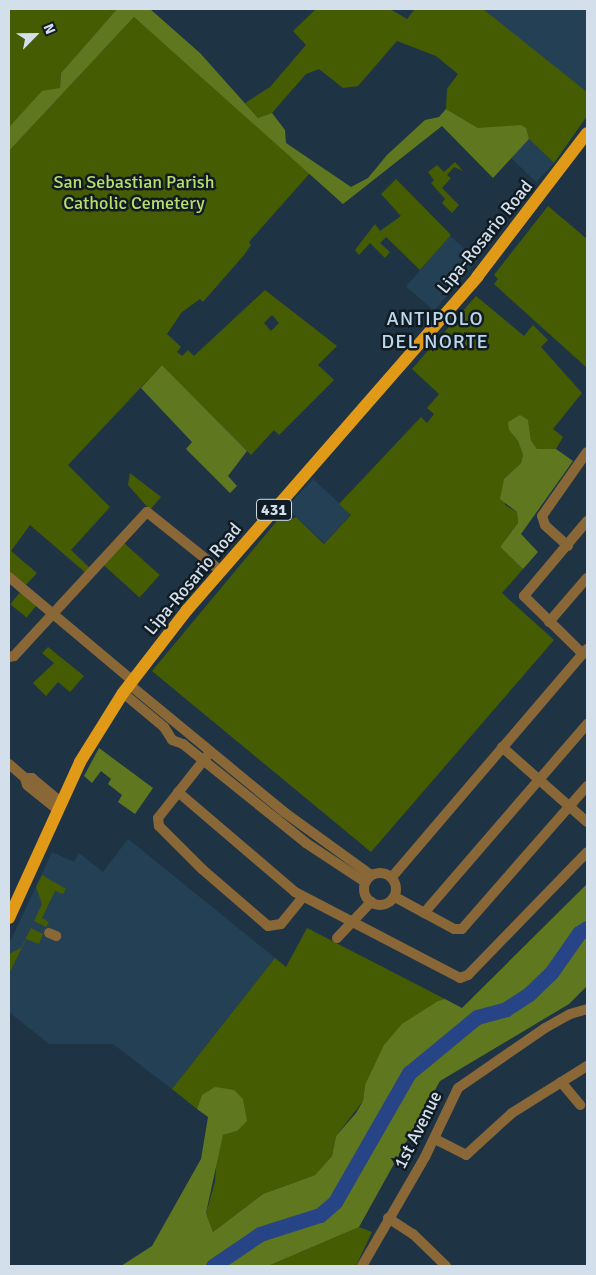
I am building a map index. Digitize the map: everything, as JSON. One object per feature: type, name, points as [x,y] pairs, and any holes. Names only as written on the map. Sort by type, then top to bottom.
[{"type":"main road","name":"Lipa-Rosario Road","points":[[9,918],[59,806],[89,745],[129,686],[221,571],[476,277],[587,134]]},
{"type":"street","points":[[568,546],[545,525],[542,516],[587,452]]},
{"type":"street","points":[[9,657],[14,656],[147,512],[221,571]]},
{"type":"street","points":[[392,878],[585,652],[526,601],[524,593],[568,546],[587,521]]},
{"type":"street","points":[[9,577],[53,615],[168,723],[184,726],[186,740]]},
{"type":"street","points":[[549,622],[587,578]]},
{"type":"street","points":[[168,723],[172,740],[186,740],[313,835],[368,879]]},
{"type":"street","points":[[424,913],[587,724]]},
{"type":"street","points":[[502,748],[587,822]]},
{"type":"street","points":[[206,756],[158,818],[159,826],[202,869],[268,926],[281,924],[303,897]]},
{"type":"street","points":[[9,764],[25,778],[32,778],[59,806]]},
{"type":"street","points":[[395,897],[454,930],[468,926],[587,786]]},
{"type":"street","points":[[178,792],[283,883],[303,897],[456,978],[466,978],[587,852]]},
{"type":"street","points":[[384,873],[392,878],[396,885],[395,897],[384,905],[371,902],[365,895],[368,879],[384,873]]},
{"type":"street","points":[[337,938],[350,921],[371,902]]},
{"type":"street","name":"1st Avenue","points":[[362,1266],[435,1139],[454,1095],[466,1081],[557,1020],[587,1009]]},
{"type":"street","points":[[435,1139],[466,1155],[512,1112],[587,1066]]},
{"type":"street","points":[[562,1082],[580,1105]]},
{"type":"street","points":[[388,1218],[413,1234],[446,1266]]},
{"type":"shaded area","points":[[483,9],[587,9],[587,92],[528,46]]},
{"type":"shaded area","points":[[529,139],[554,163],[536,182],[511,158]]},
{"type":"shaded area","points":[[450,236],[478,260],[434,311],[406,287]]},
{"type":"shaded area","points":[[313,479],[351,514],[324,543],[286,508]]},
{"type":"shaded area","points":[[128,839],[275,958],[172,1089],[113,1044],[49,1044],[9,1012],[9,944],[52,852],[74,862],[79,853],[103,872]]},
{"type":"green space","points":[[9,9],[117,9],[61,73],[60,88],[35,99],[9,127]]},
{"type":"green space","points":[[117,9],[150,9],[200,53],[258,118],[272,113],[285,130],[286,143],[351,187],[368,178],[387,155],[425,120],[439,117],[446,109],[478,128],[521,125],[526,128],[529,139],[493,178],[442,126],[343,204],[134,17],[9,151],[9,127],[42,91],[60,88],[61,73]]},
{"type":"green space","points":[[316,9],[390,9],[407,19],[415,9],[483,9],[587,92],[587,116],[554,163],[529,139],[526,129],[478,128],[446,109],[447,89],[458,74],[436,56],[397,41],[358,86],[343,88],[319,69],[306,74],[272,113],[258,118],[245,103],[270,87],[306,45],[293,31]]},
{"type":"green space","name":"San Sebastian Parish Catholic Cemetery","points":[[134,17],[310,173],[249,242],[251,245],[244,255],[203,302],[200,299],[182,312],[167,334],[181,347],[177,352],[182,356],[188,350],[194,356],[265,290],[337,346],[318,365],[334,380],[279,435],[274,430],[251,455],[162,365],[68,465],[110,507],[71,550],[91,569],[87,574],[30,525],[11,551],[37,573],[24,587],[9,574],[9,151]],"holes":[[[272,315],[279,323],[271,331],[264,323]]]},
{"type":"green space","points":[[455,162],[463,171],[454,167],[447,175],[451,178],[442,188],[459,205],[452,213],[442,203],[445,199],[431,183],[434,180],[428,172],[437,165],[444,172]]},
{"type":"green space","points":[[396,179],[451,235],[420,270],[386,237],[380,243],[390,252],[385,258],[370,243],[359,255],[355,250],[375,224],[380,231],[401,216],[381,194]]},
{"type":"green space","points":[[548,206],[587,239],[587,368],[494,284],[498,279],[494,275]]},
{"type":"green space","points":[[476,296],[524,336],[533,325],[548,340],[541,347],[582,393],[553,429],[563,437],[556,449],[537,449],[531,440],[528,421],[509,430],[518,441],[523,455],[521,463],[504,479],[505,505],[517,512],[518,523],[500,547],[523,569],[502,593],[554,640],[371,852],[152,671],[281,516],[287,521],[296,517],[324,544],[351,515],[339,504],[421,417],[427,423],[434,414],[427,408],[439,394],[412,369]]},
{"type":"green space","points":[[162,365],[247,451],[228,476],[237,486],[230,493],[186,449],[192,442],[141,388]]},
{"type":"green space","points":[[520,415],[528,420],[531,440],[537,449],[556,449],[573,461],[521,534],[538,552],[523,569],[500,547],[518,523],[517,512],[500,499],[504,479],[521,463],[523,455],[518,441],[509,430],[508,422]]},
{"type":"green space","points":[[130,473],[161,497],[150,510],[128,485]]},
{"type":"green space","points":[[124,543],[160,575],[140,597],[104,565]]},
{"type":"green space","points":[[21,591],[37,604],[27,617],[10,604]]},
{"type":"green space","points":[[48,647],[84,676],[70,692],[58,682],[46,696],[33,683],[54,663],[42,653]]},
{"type":"green space","points":[[99,748],[153,788],[135,814],[118,802],[122,795],[108,784],[111,779],[101,771],[92,783],[84,776]]},
{"type":"green space","points":[[42,875],[66,889],[63,894],[55,891],[42,918],[49,922],[46,927],[34,921],[42,904],[36,887]]},
{"type":"green space","points":[[587,884],[587,986],[569,1004],[440,1081],[359,1227],[268,1266],[121,1266],[152,1246],[201,1159],[208,1117],[197,1109],[202,1095],[215,1087],[234,1090],[243,1099],[247,1121],[237,1131],[223,1135],[206,1213],[213,1232],[263,1194],[315,1175],[332,1156],[336,1136],[356,1113],[363,1101],[365,1085],[384,1045],[402,1024],[438,1001],[445,999],[462,1008]]},
{"type":"green space","points":[[31,928],[43,934],[39,944],[26,939],[9,974],[9,954],[21,948]]},
{"type":"green space","points":[[307,928],[445,999],[421,1013],[365,1085],[363,1101],[336,1136],[332,1156],[315,1175],[263,1194],[213,1232],[206,1213],[215,1182],[217,1155],[223,1135],[237,1131],[202,1095],[197,1109],[172,1089],[275,958],[286,967]]},
{"type":"green space","points":[[359,1227],[372,1232],[356,1266],[268,1266]]},
{"type":"waterway","points":[[213,1266],[260,1234],[320,1215],[335,1202],[409,1073],[477,1017],[506,1009],[529,994],[551,973],[579,933],[587,928]]},
{"type":"district","name":"ANTIPOLO DEL NORTE","points":[[435,330]]}]
